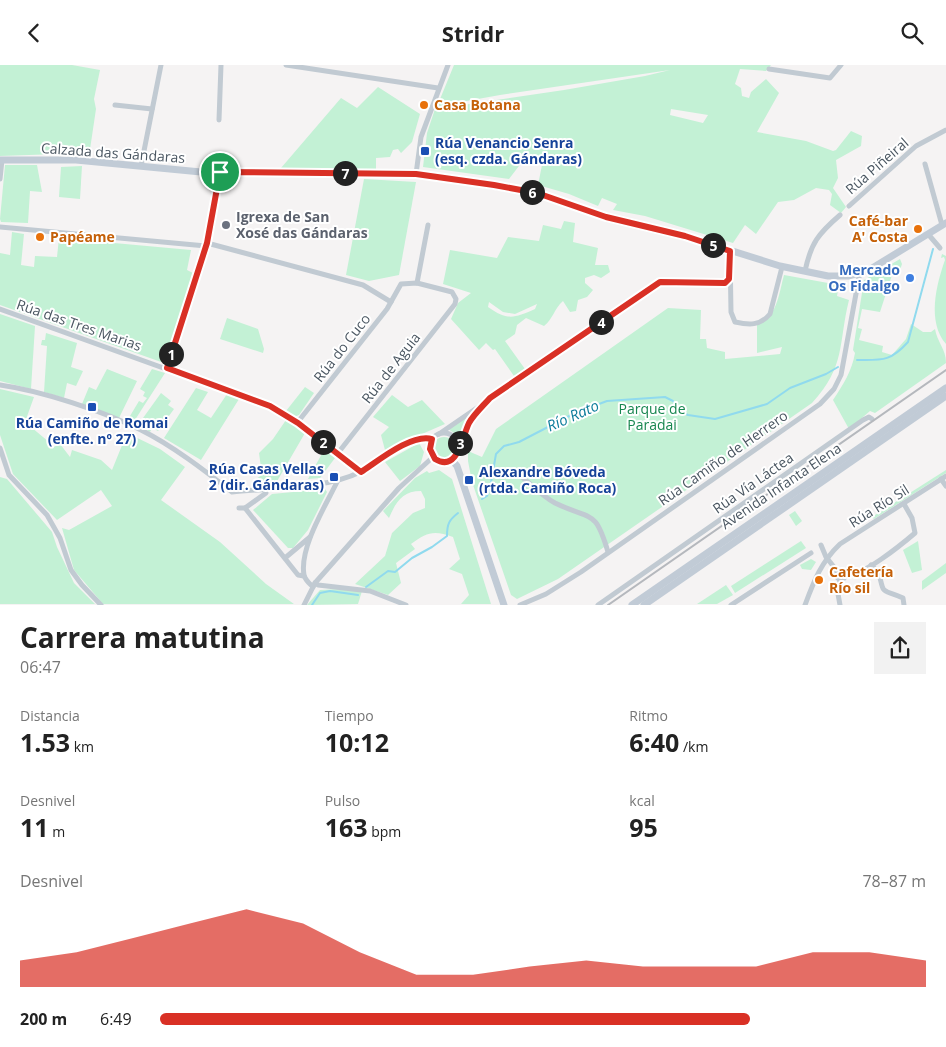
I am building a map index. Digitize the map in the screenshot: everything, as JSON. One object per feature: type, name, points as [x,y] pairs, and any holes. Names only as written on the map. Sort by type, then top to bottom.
[{"type":"main road","name":"Calzada das Gándaras","points":[[1,160],[76,160],[220,172],[416,174],[537,193],[606,217],[685,236],[782,267],[828,276],[849,276],[860,272],[891,257],[944,224]]},
{"type":"main road","name":"Avenida Infanta Elena","points":[[632,605],[946,388]]},
{"type":"main road","name":"Avenida Infanta Elena","points":[[644,605],[946,396]]},
{"type":"main road","points":[[452,460],[457,466],[504,605]]},
{"type":"street","points":[[141,166],[161,65]]},
{"type":"street","points":[[219,120],[221,65]]},
{"type":"street","points":[[286,65],[438,88]]},
{"type":"street","points":[[416,174],[421,137],[448,65]]},
{"type":"street","points":[[769,69],[830,78],[841,65]]},
{"type":"street","points":[[115,105],[152,109]]},
{"type":"street","name":"Rúa Piñeiral","points":[[849,205],[916,145],[946,131]]},
{"type":"street","points":[[0,179],[1,160]]},
{"type":"street","points":[[925,164],[944,224]]},
{"type":"street","points":[[167,368],[206,245],[220,172]]},
{"type":"street","points":[[805,271],[813,243],[825,228],[840,215]]},
{"type":"street","points":[[417,283],[428,225]]},
{"type":"street","points":[[0,227],[206,245],[363,285],[391,303]]},
{"type":"street","points":[[928,234],[940,248]]},
{"type":"street","points":[[730,251],[729,279],[732,289],[732,318],[735,322],[758,324],[765,320],[770,314],[782,267]]},
{"type":"street","name":"Rúa Camiño de Herrero","points":[[520,605],[546,594],[820,404],[834,389],[841,375],[847,353],[860,272]]},
{"type":"street","points":[[490,398],[470,422],[457,455],[452,460],[440,462],[433,457],[430,449],[432,439],[438,434],[490,398],[660,282],[725,283],[729,279]]},
{"type":"street","name":"Rúa do Cuco","points":[[298,423],[391,303],[401,284],[417,283]]},
{"type":"street","name":"Rúa de Aguia","points":[[338,453],[455,304],[455,295],[452,292],[417,283]]},
{"type":"street","name":"Rúa das Tres Marias","points":[[0,309],[270,406],[298,423],[361,472]]},
{"type":"street","points":[[0,385],[15,387],[70,403],[142,430],[189,460],[231,495],[265,489],[337,482],[361,472],[411,441],[422,438],[432,439]]},
{"type":"street","name":"Rúa Vía Láctea","points":[[598,605],[863,420],[869,417],[872,419]]},
{"type":"street","points":[[438,434],[452,435],[459,446]]},
{"type":"street","points":[[0,448],[9,475],[47,515],[60,538],[71,569],[82,585],[101,605]]},
{"type":"street","points":[[304,605],[313,587],[399,488],[433,457]]},
{"type":"street","points":[[518,474],[554,502],[591,517],[596,521],[601,527],[608,552]]},
{"type":"street","points":[[944,477],[946,485]]},
{"type":"street","name":"Rúa Río Sil","points":[[805,605],[816,574],[826,557],[840,544],[944,477]]},
{"type":"street","points":[[337,482],[306,550],[303,563],[304,576],[313,587],[370,591],[406,605]]},
{"type":"street","points":[[265,489],[266,493],[242,508],[298,575],[304,576]]},
{"type":"street","points":[[843,578],[852,576],[871,565],[915,533],[912,518],[904,504]]},
{"type":"street","points":[[285,558],[312,535]]},
{"type":"street","points":[[822,545],[826,557],[838,571],[843,571],[838,594],[840,605]]},
{"type":"street","points":[[731,605],[811,553]]},
{"type":"street","points":[[871,565],[879,573],[880,585],[883,590],[903,598],[904,605]]},
{"type":"green space","points":[[0,65],[72,65],[100,70],[94,99],[96,109],[89,156],[58,154],[0,156]]},
{"type":"green space","points":[[454,65],[771,65],[766,71],[740,69],[735,84],[741,88],[742,96],[749,98],[751,92],[766,79],[779,93],[757,132],[806,141],[833,151],[836,150],[851,131],[862,136],[861,146],[836,160],[838,178],[833,188],[846,207],[841,213],[830,205],[832,194],[829,190],[816,188],[794,200],[778,202],[756,234],[745,225],[733,243],[645,216],[613,210],[617,204],[602,198],[598,206],[569,194],[538,185],[542,165],[522,162],[509,179],[423,167],[427,133],[435,109],[564,90],[670,70],[439,106],[438,104]],"holes":[[[671,109],[708,115],[703,123],[670,115]]]},
{"type":"green space","points":[[378,87],[420,114],[412,142],[401,153],[398,149],[393,150],[390,157],[376,158],[376,170],[281,168],[341,98],[357,108]]},
{"type":"green space","points":[[5,165],[37,165],[42,192],[30,191],[28,223],[1,222]]},
{"type":"green space","points":[[82,166],[80,199],[59,197],[61,167]]},
{"type":"green space","points":[[364,179],[416,182],[399,275],[369,281],[346,275]]},
{"type":"green space","points":[[564,221],[575,223],[573,242],[598,248],[595,265],[608,265],[610,272],[601,278],[594,275],[585,278],[585,283],[593,290],[587,297],[578,300],[576,311],[570,312],[563,301],[544,326],[526,318],[517,325],[515,334],[505,341],[525,369],[514,376],[495,349],[493,350],[486,343],[479,350],[451,319],[458,303],[471,293],[443,284],[450,250],[497,258],[508,237],[539,241],[543,225],[561,229]],"holes":[[[489,302],[503,312],[515,314],[537,304],[535,309],[511,317],[488,307]]]},
{"type":"green space","points":[[12,232],[24,234],[21,265],[34,267],[35,256],[57,257],[59,238],[191,250],[187,270],[193,273],[164,363],[0,305],[0,253],[10,255]]},
{"type":"green space","points":[[942,254],[946,256],[946,344],[940,335],[935,314],[936,292],[945,260],[944,257],[941,258]]},
{"type":"green space","points":[[900,259],[902,264],[899,273],[893,272],[880,312],[862,309],[858,328],[862,329],[859,340],[883,346],[882,352],[892,355],[906,339],[911,324],[923,332],[931,332],[935,329],[945,354],[946,363],[875,413],[870,411],[849,429],[833,400],[847,378],[854,360],[855,353],[853,350],[864,280]]},
{"type":"green space","name":"Parque de Paradai","points":[[784,275],[839,285],[837,296],[849,300],[836,366],[823,390],[812,403],[558,579],[517,599],[511,595],[472,482],[468,451],[482,457],[496,429],[668,308],[701,310],[700,339],[706,339],[707,348],[725,352],[725,359],[780,354],[782,347],[757,353],[757,325],[764,322],[773,311],[779,297]]},
{"type":"green space","points":[[0,314],[35,326],[31,389],[0,381]]},
{"type":"green space","points":[[227,318],[258,329],[264,349],[263,353],[220,339]]},
{"type":"green space","points":[[46,333],[77,343],[71,367],[83,371],[76,386],[67,383],[64,398],[44,392],[47,346],[41,345],[42,340],[45,340]]},
{"type":"green space","points":[[107,369],[137,381],[119,418],[82,404],[89,387],[96,390]]},
{"type":"green space","points":[[152,369],[165,373],[133,423],[127,421],[139,401],[143,403],[147,398],[143,396],[145,392],[140,389]]},
{"type":"green space","points":[[305,387],[314,393],[299,415],[294,417],[286,411]]},
{"type":"green space","points":[[196,388],[208,392],[197,410],[211,418],[227,394],[239,399],[201,460],[164,438]]},
{"type":"green space","points":[[0,389],[34,397],[25,422],[55,447],[57,440],[70,457],[72,450],[101,460],[112,470],[127,433],[160,449],[185,467],[161,500],[220,542],[266,584],[294,604],[103,604],[74,570],[62,528],[69,530],[112,506],[101,490],[57,520],[13,474],[0,435]]},
{"type":"green space","points":[[161,393],[171,401],[168,405],[174,409],[158,431],[152,428],[150,432],[138,425]]},
{"type":"green space","points":[[392,395],[408,407],[422,400],[445,424],[385,450],[381,435],[389,427],[373,417]]},
{"type":"green space","points":[[472,413],[460,437],[448,429]]},
{"type":"green space","points":[[286,420],[305,433],[276,483],[258,486],[256,479],[262,475],[259,453],[273,439]]},
{"type":"green space","points":[[444,437],[452,440],[455,448],[452,456],[444,459],[436,456],[433,448],[436,440]]},
{"type":"green space","points":[[419,443],[424,452],[420,466],[400,481],[385,462]]},
{"type":"green space","points":[[324,450],[335,458],[320,478],[308,479]]},
{"type":"green space","points":[[439,470],[452,479],[491,604],[461,604],[469,595],[462,574],[449,569],[460,559],[453,537],[441,533],[431,533],[411,544],[415,549],[396,563],[401,583],[388,595],[355,584],[385,556],[392,533],[413,513],[425,508],[425,499],[421,491],[409,493],[397,502],[389,518],[383,511],[415,478],[427,471],[429,473]]},
{"type":"green space","points":[[946,470],[946,473],[874,519],[872,517]]},
{"type":"green space","points":[[0,477],[7,479],[52,532],[74,583],[95,604],[0,604]]},
{"type":"green space","points":[[325,489],[327,492],[308,530],[293,548],[288,548],[253,510],[272,494]]},
{"type":"green space","points":[[795,511],[802,521],[796,526],[789,515]]},
{"type":"green space","points":[[801,541],[806,548],[735,593],[731,586]]},
{"type":"green space","points":[[918,541],[922,570],[912,573],[903,550]]},
{"type":"green space","points":[[811,559],[816,562],[811,570],[802,569],[800,565]]},
{"type":"green space","points":[[946,563],[946,573],[922,590],[922,581]]},
{"type":"green space","points":[[726,585],[733,595],[717,604],[697,604]]},
{"type":"green space","points":[[320,590],[362,591],[358,604],[307,605]]},
{"type":"waterway","name":"Río Rato","points":[[857,360],[885,359],[902,349],[908,342],[933,249]]},
{"type":"waterway","name":"Río Rato","points":[[482,499],[487,496],[490,488],[496,454],[504,446],[519,442],[575,413],[607,401],[665,397],[673,401],[680,411],[688,415],[715,419],[767,404],[790,388],[826,374],[838,367]]},
{"type":"waterway","name":"Río Rato","points":[[366,587],[388,571],[395,572],[412,558],[447,536],[449,523],[458,513]]},
{"type":"waterway","name":"Río Rato","points":[[312,605],[320,593],[330,591],[358,595]]},
{"type":"railway","points":[[608,605],[946,370]]},
{"type":"place","name":"Casa Botana","points":[[424,105]]},
{"type":"place","name":"Rúa Venancio Senra (esq. czda. Gándaras)","points":[[425,151]]},
{"type":"place","name":"Igrexa de San Xosé das Gándaras","points":[[226,225]]},
{"type":"place","name":"Café-bar A' Costa","points":[[918,229]]},
{"type":"place","name":"Papéame","points":[[40,237]]},
{"type":"place","name":"Mercado Os Fidalgo","points":[[910,278]]},
{"type":"place","name":"Rúa Camiño de Romai (enfte. nº 27)","points":[[92,407]]},
{"type":"place","name":"Rúa Casas Vellas 2 (dir. Gándaras)","points":[[334,477]]},
{"type":"place","name":"Alexandre Bóveda (rtda. Camiño Roca)","points":[[469,480]]},
{"type":"place","name":"Cafetería Río sil","points":[[819,580]]},
{"type":"route","points":[[220,172],[416,174],[537,193],[606,217],[685,236],[730,251],[729,279],[725,283],[660,282],[490,398],[470,422],[458,452],[452,460],[440,462],[435,459],[430,449],[432,439],[422,438],[411,441],[361,472],[298,423],[270,406],[167,368],[207,243],[220,172]]}]
